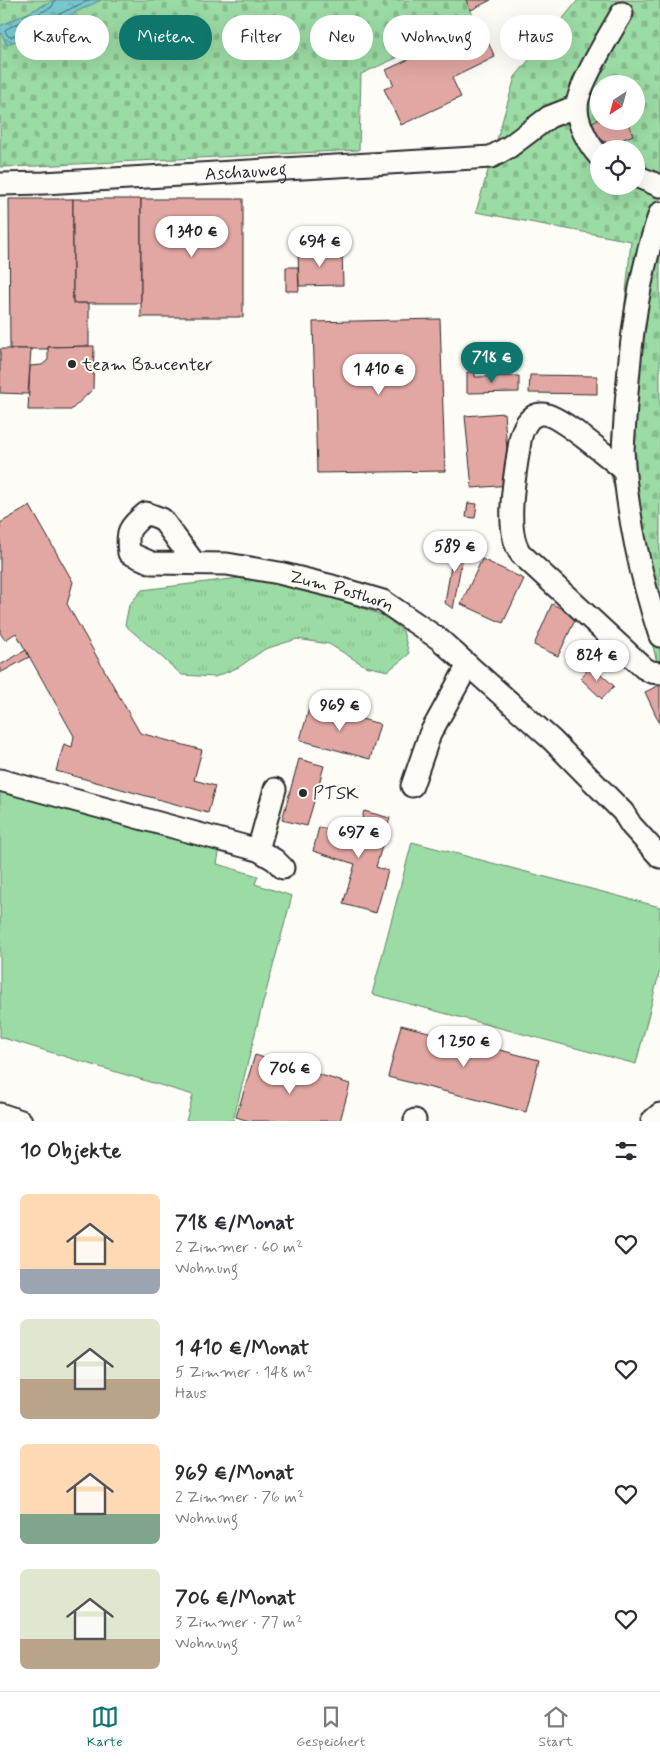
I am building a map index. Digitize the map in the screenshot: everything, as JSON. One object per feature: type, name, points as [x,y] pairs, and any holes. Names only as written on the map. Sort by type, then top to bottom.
[{"type":"street","points":[[590,142],[578,114],[577,106],[580,94],[601,50],[622,13]]},
{"type":"street","name":"Aschauweg","points":[[0,184],[491,157],[509,147],[550,117],[577,106]]},
{"type":"street","points":[[645,180],[660,186]]},
{"type":"street","points":[[660,213],[641,280],[633,328],[625,424],[624,470],[640,565],[660,636]]},
{"type":"street","points":[[624,470],[561,421],[545,414],[532,417],[523,430],[520,441],[512,515],[514,539],[521,554],[644,668],[660,673]]},
{"type":"street","name":"Zum Posthorn","points":[[195,564],[227,564],[279,573],[383,601],[439,640],[552,740],[623,812],[631,825],[660,857]]},
{"type":"street","points":[[412,786],[430,734],[468,664]]},
{"type":"street","points":[[0,780],[258,850],[283,868]]},
{"type":"street","points":[[258,850],[275,789]]},
{"type":"street","points":[[0,1114],[21,1121]]},
{"type":"street","points":[[652,1121],[660,1114]]},
{"type":"green space","points":[[0,0],[466,0],[473,15],[383,15],[383,60],[392,60],[361,74],[359,150],[0,167]]},
{"type":"green space","points":[[578,0],[660,0],[660,675],[609,467],[631,241],[476,212],[515,77],[529,60],[572,60],[572,15],[566,15]]},
{"type":"green space","points":[[247,577],[310,589],[384,616],[403,631],[409,654],[388,671],[365,666],[329,644],[297,639],[265,649],[239,667],[215,677],[182,675],[125,625],[129,605],[142,590]]},
{"type":"green space","points":[[0,789],[220,848],[217,864],[258,876],[255,884],[292,896],[233,1121],[186,1121],[193,1095],[0,1037]]},
{"type":"green space","points":[[412,842],[660,907],[660,970],[636,1064],[372,994]]},
{"type":"water","points":[[55,0],[101,0],[70,15],[23,15]]},
{"type":"water","points":[[15,19],[15,41],[7,45],[0,31],[0,26]]},
{"type":"building","points":[[466,0],[491,0],[471,10]]},
{"type":"building","points":[[490,47],[495,57],[490,59]]},
{"type":"building","points":[[407,60],[489,60],[452,78],[461,97],[401,125],[384,89],[394,85],[386,70]]},
{"type":"building","points":[[595,130],[631,130],[633,135],[621,140],[599,140]]},
{"type":"building","points":[[9,199],[73,199],[73,303],[89,303],[89,346],[10,349]]},
{"type":"building","points":[[73,199],[141,199],[141,303],[73,303]]},
{"type":"building","points":[[141,199],[243,199],[243,317],[141,317]]},
{"type":"building","points":[[342,251],[343,285],[299,286],[298,252]]},
{"type":"building","points":[[286,267],[298,267],[299,291],[286,291]]},
{"type":"building","points":[[440,319],[445,471],[317,473],[313,322]]},
{"type":"building","points":[[94,346],[93,389],[71,410],[28,410],[30,366],[42,365],[48,360],[48,347]]},
{"type":"building","points":[[0,349],[31,349],[28,394],[0,393]]},
{"type":"building","points":[[467,372],[475,372],[475,377],[519,376],[519,392],[467,393]]},
{"type":"building","points":[[530,375],[597,376],[597,394],[529,393]]},
{"type":"building","points":[[504,413],[510,485],[472,488],[465,416]]},
{"type":"building","points":[[468,503],[477,504],[475,518],[466,517]]},
{"type":"building","points":[[30,506],[73,582],[67,604],[140,733],[202,750],[194,780],[215,786],[208,813],[56,771],[64,744],[72,747],[74,736],[16,633],[5,640],[0,633],[0,523]]},
{"type":"building","points":[[455,541],[465,543],[453,609],[445,603]]},
{"type":"building","points":[[482,559],[524,579],[503,623],[461,604]]},
{"type":"building","points":[[552,604],[577,616],[558,656],[534,645]]},
{"type":"building","points":[[26,650],[29,657],[0,673],[0,665]]},
{"type":"building","points":[[592,666],[614,686],[602,699],[580,678]]},
{"type":"building","points":[[660,685],[660,724],[645,692]]},
{"type":"building","points":[[310,705],[380,724],[370,759],[300,740]]},
{"type":"building","name":"PTSK","points":[[299,759],[324,766],[307,826],[282,820]]},
{"type":"building","points":[[364,811],[390,818],[376,867],[388,871],[376,913],[343,904],[355,864],[313,851],[319,827],[357,838]]},
{"type":"building","points":[[401,1025],[539,1060],[526,1112],[388,1077]]},
{"type":"building","points":[[255,1055],[350,1084],[340,1121],[249,1121],[236,1117]]},
{"type":"place","name":"team Baucenter","points":[[72,364]]},
{"type":"place","name":"PTSK","points":[[303,793]]}]
